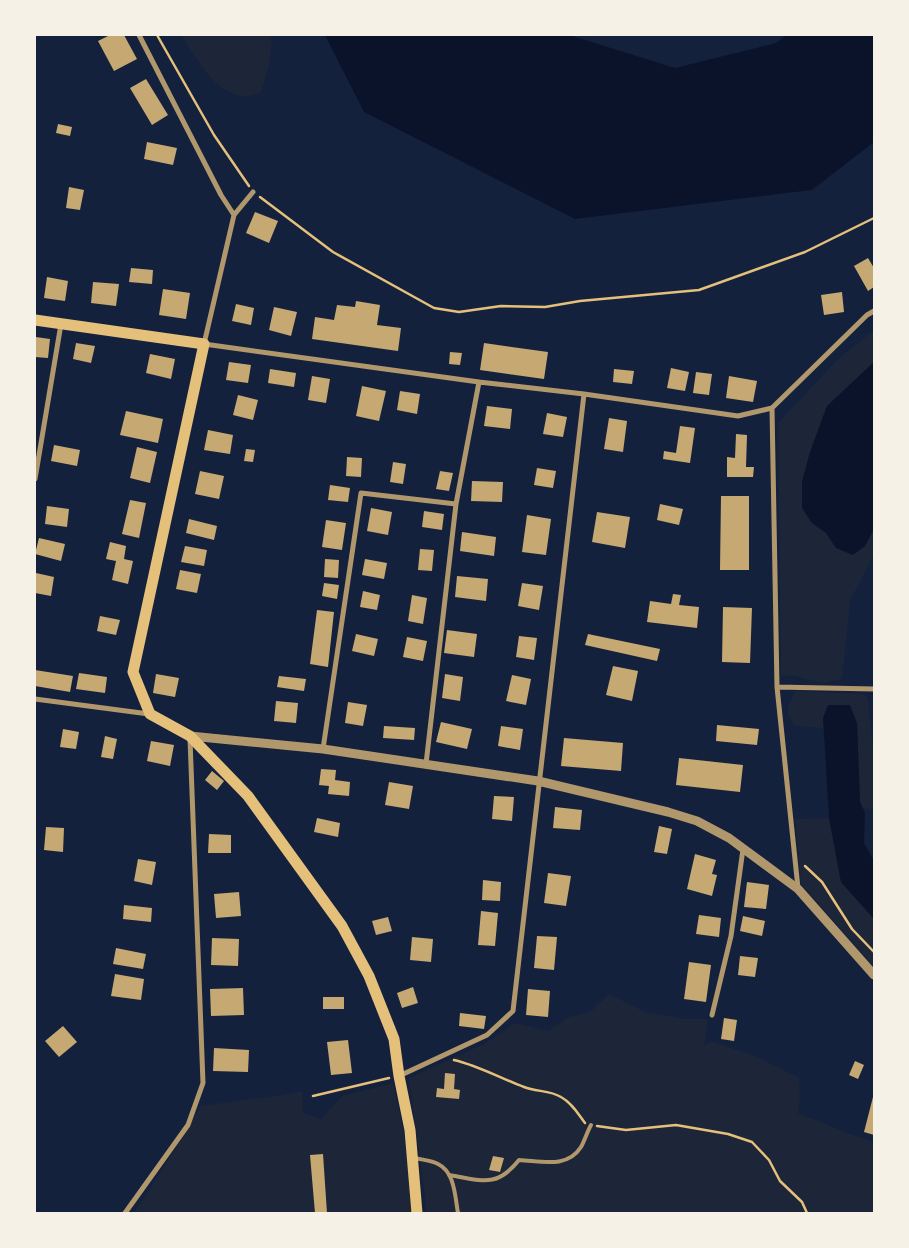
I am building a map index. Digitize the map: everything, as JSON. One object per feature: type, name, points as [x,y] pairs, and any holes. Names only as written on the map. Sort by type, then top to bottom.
[{"type":"main road","points":[[35,320],[204,344],[133,672],[150,714],[190,736],[248,796],[342,926],[369,976],[394,1039],[410,1130],[417,1213]]},
{"type":"street","points":[[139,35],[221,195],[234,215]]},
{"type":"street","points":[[253,192],[234,215],[204,344],[738,416],[772,408],[867,315],[874,311]]},
{"type":"street","points":[[35,479],[60,324]]},
{"type":"street","points":[[426,764],[456,504],[479,382]]},
{"type":"street","points":[[399,1076],[487,1035],[513,1010],[584,394]]},
{"type":"street","points":[[772,408],[777,687],[798,889]]},
{"type":"street","points":[[323,749],[361,493],[456,504]]},
{"type":"street","points":[[777,687],[874,689]]},
{"type":"street","points":[[35,699],[150,714]]},
{"type":"street","points":[[125,1213],[188,1124],[203,1083],[190,736],[323,749],[538,781],[668,812],[697,821],[729,838],[798,889],[874,975]]},
{"type":"street","points":[[712,1015],[731,936],[743,849]]},
{"type":"lane","points":[[449,1175],[488,1181],[499,1178],[519,1160],[558,1162],[569,1160],[580,1147],[591,1125]]},
{"type":"lane","points":[[412,1158],[439,1164],[449,1175],[455,1190],[458,1213]]},
{"type":"path","points":[[157,35],[214,135],[253,192],[333,252],[434,308],[459,312],[501,306],[545,307],[580,301],[699,290],[805,252],[874,218]]},
{"type":"path","points":[[794,857],[822,882],[852,929],[874,952]]},
{"type":"path","points":[[440,1057],[487,1070],[525,1088],[553,1093],[569,1102],[586,1124],[626,1130],[676,1125],[728,1134],[752,1142],[769,1160],[780,1182],[802,1202],[807,1213]]},
{"type":"path","points":[[313,1096],[399,1076]]},
{"type":"shaded area","points":[[181,35],[271,35],[269,64],[260,93],[244,96],[223,88],[207,73]]},
{"type":"shaded area","points":[[325,35],[569,35],[675,68],[776,43],[786,35],[874,35],[874,142],[812,190],[575,219],[364,112]]},
{"type":"shaded area","points":[[874,330],[874,362],[827,406],[810,452],[802,482],[812,523],[826,533],[836,548],[865,546],[874,529],[874,554],[850,601],[842,679],[823,683],[795,676],[781,675],[778,423],[838,359]]},
{"type":"shaded area","points":[[874,362],[874,529],[865,546],[853,555],[836,548],[826,533],[812,523],[802,508],[802,482],[810,452],[827,406]]},
{"type":"shaded area","points":[[796,691],[864,694],[868,699],[874,760],[874,810],[863,808],[860,802],[857,723],[823,718],[824,728],[795,726],[789,716],[788,708]]},
{"type":"shaded area","points":[[828,705],[850,705],[857,723],[860,802],[865,813],[864,843],[874,861],[874,919],[841,882],[829,818],[823,718]]},
{"type":"shaded area","points":[[829,818],[841,882],[874,919],[874,967],[801,884],[795,819]]},
{"type":"shaded area","points":[[609,994],[645,1012],[685,1019],[708,1019],[704,1046],[710,1041],[755,1056],[799,1078],[800,1100],[798,1113],[874,1142],[874,1213],[425,1213],[426,1204],[409,1078],[484,1044],[515,1023],[548,1031],[569,1017],[590,1012]]},
{"type":"shaded area","points":[[393,1083],[406,1143],[413,1213],[134,1213],[187,1131],[200,1106],[302,1091],[303,1113],[321,1119],[342,1096]]},
{"type":"building","points":[[110,35],[124,35],[137,59],[114,71],[98,41]]},
{"type":"building","points":[[146,79],[168,115],[152,125],[130,88]]},
{"type":"building","points":[[58,124],[72,127],[70,136],[56,133]]},
{"type":"building","points":[[147,142],[177,148],[173,165],[144,159]]},
{"type":"building","points":[[69,187],[84,190],[80,210],[66,208]]},
{"type":"building","points":[[255,212],[278,221],[269,243],[246,233]]},
{"type":"building","points":[[868,258],[874,268],[874,287],[868,291],[854,266]]},
{"type":"building","points":[[131,268],[153,270],[152,284],[129,282]]},
{"type":"building","points":[[47,277],[68,281],[65,301],[44,298]]},
{"type":"building","points":[[93,282],[119,284],[116,306],[91,303]]},
{"type":"building","points":[[163,289],[190,293],[186,319],[159,315]]},
{"type":"building","points":[[842,292],[844,312],[824,315],[821,295]]},
{"type":"building","points":[[356,301],[380,305],[377,325],[401,328],[398,351],[312,339],[315,317],[334,320],[337,305],[355,307]]},
{"type":"building","points":[[236,304],[254,308],[251,325],[232,321]]},
{"type":"building","points":[[274,307],[297,312],[291,336],[269,330]]},
{"type":"building","points":[[36,337],[50,339],[48,358],[35,357]]},
{"type":"building","points":[[76,343],[95,346],[91,363],[73,359]]},
{"type":"building","points":[[484,343],[548,352],[544,379],[480,370]]},
{"type":"building","points":[[450,352],[462,353],[460,365],[449,364]]},
{"type":"building","points":[[150,354],[175,359],[171,379],[146,373]]},
{"type":"building","points":[[229,362],[251,365],[248,383],[226,380]]},
{"type":"building","points":[[671,368],[689,372],[685,391],[667,388]]},
{"type":"building","points":[[270,369],[296,373],[294,387],[268,383]]},
{"type":"building","points":[[614,369],[634,371],[632,384],[613,382]]},
{"type":"building","points":[[696,372],[712,374],[709,395],[693,393]]},
{"type":"building","points":[[312,376],[330,379],[326,403],[308,400]]},
{"type":"building","points":[[729,376],[757,381],[753,402],[726,398]]},
{"type":"building","points":[[362,386],[386,391],[379,421],[356,416]]},
{"type":"building","points":[[400,391],[420,394],[417,414],[397,410]]},
{"type":"building","points":[[238,395],[258,400],[253,420],[233,415]]},
{"type":"building","points":[[487,406],[512,409],[510,429],[484,426]]},
{"type":"building","points":[[126,411],[163,419],[158,443],[120,435]]},
{"type":"building","points":[[547,413],[567,417],[563,437],[543,434]]},
{"type":"building","points":[[609,418],[627,421],[623,452],[604,449]]},
{"type":"building","points":[[680,426],[695,428],[690,463],[663,459],[664,451],[676,453]]},
{"type":"building","points":[[208,430],[233,435],[230,454],[204,450]]},
{"type":"building","points":[[736,434],[747,435],[746,467],[754,467],[753,477],[727,477],[727,457],[735,458]]},
{"type":"building","points":[[54,445],[80,450],[77,466],[51,461]]},
{"type":"building","points":[[137,447],[157,452],[150,483],[130,478]]},
{"type":"building","points":[[246,449],[255,450],[253,462],[244,461]]},
{"type":"building","points":[[347,457],[362,458],[361,477],[346,476]]},
{"type":"building","points":[[393,462],[406,464],[403,484],[390,482]]},
{"type":"building","points":[[537,468],[556,471],[553,488],[534,485]]},
{"type":"building","points":[[200,471],[224,476],[219,499],[195,494]]},
{"type":"building","points":[[440,471],[453,473],[449,491],[436,489]]},
{"type":"building","points":[[472,481],[503,482],[502,502],[471,501]]},
{"type":"building","points":[[330,485],[350,488],[348,502],[328,500]]},
{"type":"building","points":[[721,496],[749,496],[749,570],[720,570]]},
{"type":"building","points":[[130,500],[146,503],[139,538],[122,534]]},
{"type":"building","points":[[660,504],[683,509],[679,525],[657,520]]},
{"type":"building","points":[[47,506],[69,509],[67,527],[45,524]]},
{"type":"building","points":[[371,508],[392,512],[388,535],[367,531]]},
{"type":"building","points":[[424,511],[444,514],[442,530],[422,527]]},
{"type":"building","points":[[597,512],[630,517],[625,548],[592,542]]},
{"type":"building","points":[[527,515],[551,519],[546,555],[522,552]]},
{"type":"building","points":[[189,519],[217,526],[214,540],[186,533]]},
{"type":"building","points":[[326,520],[346,523],[342,550],[322,547]]},
{"type":"building","points":[[462,532],[496,537],[494,556],[460,551]]},
{"type":"building","points":[[39,538],[65,544],[61,561],[35,554]]},
{"type":"building","points":[[110,542],[126,546],[124,559],[133,561],[128,584],[112,580],[116,561],[106,559]]},
{"type":"building","points":[[185,546],[207,550],[204,566],[181,562]]},
{"type":"building","points":[[420,549],[434,550],[432,571],[418,570]]},
{"type":"building","points":[[325,559],[339,560],[338,578],[324,577]]},
{"type":"building","points":[[365,559],[387,563],[384,579],[362,575]]},
{"type":"building","points":[[180,570],[201,574],[197,593],[176,589]]},
{"type":"building","points":[[36,573],[54,577],[51,596],[35,593]]},
{"type":"building","points":[[457,576],[488,579],[486,601],[455,597]]},
{"type":"building","points":[[324,583],[339,585],[337,599],[322,596]]},
{"type":"building","points":[[522,583],[543,586],[539,610],[518,606]]},
{"type":"building","points":[[363,591],[380,595],[377,610],[360,607]]},
{"type":"building","points":[[673,594],[681,595],[679,605],[699,607],[697,628],[647,622],[650,601],[671,604]]},
{"type":"building","points":[[412,595],[427,598],[423,624],[408,621]]},
{"type":"building","points":[[723,607],[752,608],[750,663],[722,662]]},
{"type":"building","points":[[317,610],[334,612],[328,667],[310,664]]},
{"type":"building","points":[[100,616],[120,620],[116,635],[97,631]]},
{"type":"building","points":[[447,630],[477,634],[474,657],[444,653]]},
{"type":"building","points":[[356,634],[378,639],[374,656],[352,651]]},
{"type":"building","points":[[588,634],[660,649],[657,661],[585,645]]},
{"type":"building","points":[[519,636],[537,638],[534,660],[516,657]]},
{"type":"building","points":[[407,637],[427,641],[423,661],[403,657]]},
{"type":"building","points":[[613,666],[638,671],[632,701],[606,695]]},
{"type":"building","points":[[35,670],[73,676],[70,692],[35,686]]},
{"type":"building","points":[[79,673],[107,677],[105,693],[76,689]]},
{"type":"building","points":[[156,674],[179,678],[175,697],[153,693]]},
{"type":"building","points":[[445,674],[463,677],[460,701],[442,698]]},
{"type":"building","points":[[512,675],[531,679],[526,705],[506,701]]},
{"type":"building","points":[[279,676],[306,679],[304,691],[277,687]]},
{"type":"building","points":[[276,701],[298,703],[296,723],[274,721]]},
{"type":"building","points":[[348,702],[367,705],[363,726],[345,723]]},
{"type":"building","points":[[441,722],[472,729],[467,749],[436,742]]},
{"type":"building","points":[[717,725],[759,729],[757,745],[716,741]]},
{"type":"building","points":[[384,726],[415,728],[414,740],[383,738]]},
{"type":"building","points":[[501,726],[523,729],[520,750],[498,746]]},
{"type":"building","points":[[63,729],[79,732],[76,749],[60,747]]},
{"type":"building","points":[[105,736],[117,739],[113,759],[101,757]]},
{"type":"building","points":[[564,738],[623,743],[621,771],[561,766]]},
{"type":"building","points":[[151,741],[174,745],[170,766],[147,761]]},
{"type":"building","points":[[679,758],[743,765],[740,792],[676,785]]},
{"type":"building","points":[[321,769],[336,770],[335,780],[350,782],[349,796],[328,794],[329,786],[319,785]]},
{"type":"building","points":[[212,771],[224,781],[217,790],[205,780]]},
{"type":"building","points":[[389,782],[413,786],[409,809],[385,805]]},
{"type":"building","points":[[494,796],[514,797],[512,821],[492,819]]},
{"type":"building","points":[[555,807],[582,810],[580,830],[553,828]]},
{"type":"building","points":[[317,818],[340,823],[338,837],[314,832]]},
{"type":"building","points":[[659,826],[672,829],[667,854],[654,852]]},
{"type":"building","points":[[46,827],[64,828],[63,852],[44,850]]},
{"type":"building","points":[[209,834],[231,835],[231,853],[208,853]]},
{"type":"building","points":[[695,854],[716,860],[712,874],[717,875],[712,896],[687,889]]},
{"type":"building","points":[[138,859],[156,862],[152,885],[134,881]]},
{"type":"building","points":[[548,873],[571,876],[566,906],[544,903]]},
{"type":"building","points":[[483,880],[501,882],[500,901],[482,900]]},
{"type":"building","points":[[747,882],[769,885],[766,909],[744,907]]},
{"type":"building","points":[[239,892],[241,916],[216,918],[214,894]]},
{"type":"building","points":[[124,905],[152,908],[151,922],[123,919]]},
{"type":"building","points":[[481,911],[498,913],[495,946],[478,945]]},
{"type":"building","points":[[699,915],[721,918],[719,937],[696,934]]},
{"type":"building","points":[[743,916],[765,921],[762,936],[740,931]]},
{"type":"building","points":[[388,917],[392,931],[376,935],[372,921]]},
{"type":"building","points":[[537,936],[557,937],[554,970],[534,968]]},
{"type":"building","points":[[412,937],[433,939],[431,962],[410,960]]},
{"type":"building","points":[[212,938],[239,939],[238,966],[211,965]]},
{"type":"building","points":[[116,948],[146,954],[143,969],[113,964]]},
{"type":"building","points":[[740,956],[758,958],[755,977],[738,975]]},
{"type":"building","points":[[689,962],[711,965],[706,1002],[684,999]]},
{"type":"building","points":[[115,974],[144,979],[141,1000],[111,996]]},
{"type":"building","points":[[413,987],[418,1003],[402,1008],[397,993]]},
{"type":"building","points":[[243,988],[244,1015],[211,1016],[210,989]]},
{"type":"building","points":[[528,989],[550,991],[548,1017],[526,1015]]},
{"type":"building","points":[[323,997],[344,997],[344,1009],[323,1009]]},
{"type":"building","points":[[460,1013],[486,1016],[484,1029],[459,1026]]},
{"type":"building","points":[[724,1018],[737,1020],[734,1041],[721,1039]]},
{"type":"building","points":[[63,1026],[77,1042],[59,1057],[45,1041]]},
{"type":"building","points":[[348,1040],[352,1073],[331,1075],[327,1042]]},
{"type":"building","points":[[214,1048],[249,1050],[248,1072],[213,1071]]},
{"type":"building","points":[[855,1061],[864,1065],[858,1079],[849,1075]]},
{"type":"building","points":[[445,1073],[455,1074],[454,1089],[460,1090],[459,1099],[436,1097],[437,1088],[444,1089]]},
{"type":"building","points":[[874,1097],[874,1135],[864,1132]]},
{"type":"building","points":[[323,1154],[327,1213],[315,1213],[310,1155]]},
{"type":"building","points":[[493,1156],[504,1158],[500,1172],[489,1170]]}]
